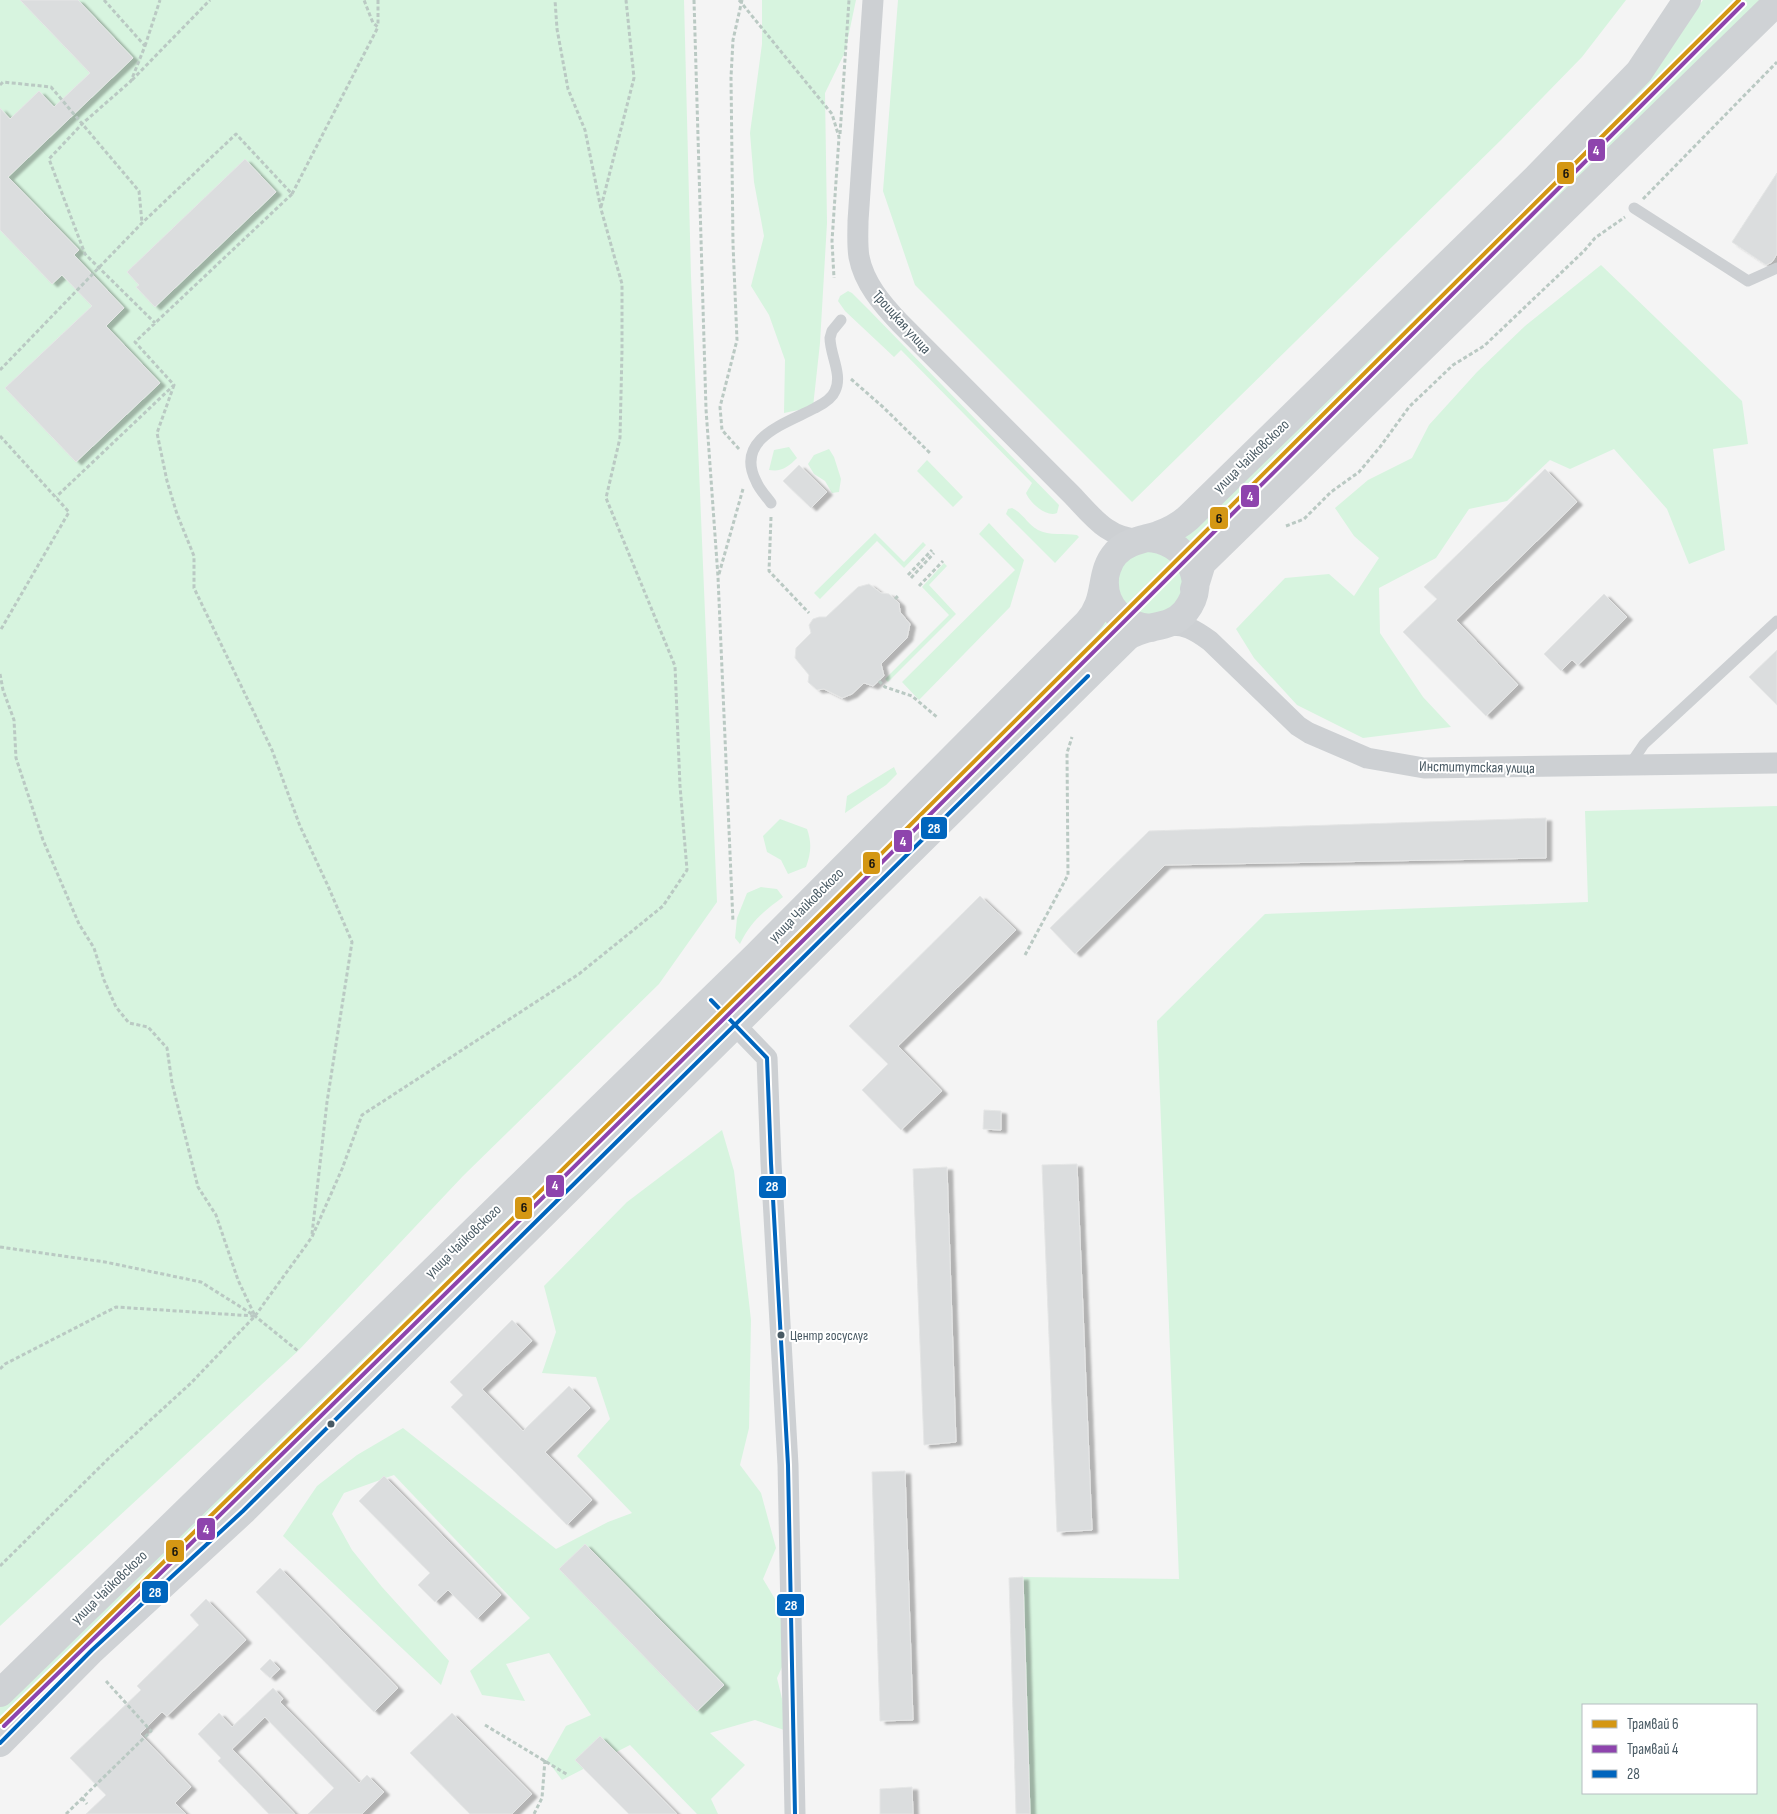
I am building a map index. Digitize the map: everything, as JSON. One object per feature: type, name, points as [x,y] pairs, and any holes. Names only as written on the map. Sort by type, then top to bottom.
[{"type":"main road","name":"улица Чайковского","points":[[0,1693],[710,1000],[1087,623],[1098,608],[1111,560],[1119,550],[1129,543],[1171,530],[1188,518],[1537,177],[1638,72],[1687,0]]},
{"type":"main road","points":[[0,1743],[92,1650],[243,1511],[736,1024],[1147,631],[1176,620],[1185,612],[1191,601],[1194,580],[1202,563],[1777,2]]},
{"type":"main road","points":[[1144,539],[1165,541],[1176,547],[1185,555],[1194,580]]},
{"type":"main road","points":[[1106,574],[1106,595],[1111,606],[1118,615],[1133,625],[1147,631]]},
{"type":"street","name":"Троицкая улица","points":[[873,0],[858,221],[859,256],[867,283],[900,323],[1072,495],[1095,521]]},
{"type":"street","points":[[1095,521],[1115,535],[1128,539],[1144,539]]},
{"type":"street","points":[[1095,521],[1105,546],[1106,574]]},
{"type":"street","points":[[1194,580],[1196,614],[1201,629],[1210,641]]},
{"type":"street","name":"Институтская улица","points":[[1147,631],[1176,624],[1198,632],[1210,641],[1298,726],[1309,733],[1367,758],[1424,768],[1777,763]]},
{"type":"street","points":[[710,1000],[736,1024],[767,1058],[788,1465],[795,1814]]},
{"type":"lane","points":[[1634,208],[1748,281],[1777,268]]},
{"type":"lane","points":[[771,503],[756,482],[752,472],[751,458],[757,443],[769,431],[820,405],[832,396],[838,383],[830,338],[832,331],[841,320]]},
{"type":"lane","points":[[1629,766],[1644,744],[1777,621]]},
{"type":"path","points":[[104,0],[144,46]]},
{"type":"path","points":[[131,81],[160,0]]},
{"type":"path","points":[[155,323],[86,254],[49,159],[83,123],[131,81],[210,0]]},
{"type":"path","points":[[364,0],[373,23],[378,27]]},
{"type":"path","points":[[174,384],[135,342],[292,194],[378,27],[378,0]]},
{"type":"path","points":[[0,1566],[109,1458],[191,1382],[255,1316],[312,1237],[342,1169],[362,1115],[579,974],[663,906],[687,870],[680,786],[675,666],[606,498],[620,438],[622,284],[601,209],[585,130],[568,89],[557,29],[555,0]]},
{"type":"path","points":[[601,209],[634,78],[626,0]]},
{"type":"path","points":[[694,0],[706,408],[718,577],[733,922]]},
{"type":"path","points":[[834,278],[832,241],[849,0]]},
{"type":"path","points":[[741,1],[832,114],[839,138]]},
{"type":"path","points":[[741,1],[733,40],[731,78],[733,244],[737,340],[720,407],[722,430],[735,446],[751,458]]},
{"type":"path","points":[[1286,526],[1304,519],[1331,492],[1358,472],[1380,447],[1409,407],[1453,365],[1484,346],[1578,257],[1595,238],[1626,216],[1777,62]]},
{"type":"path","points":[[0,85],[3,82],[51,87],[139,191],[142,223]]},
{"type":"path","points":[[0,370],[142,223],[236,134],[292,194]]},
{"type":"path","points":[[835,367],[856,383],[931,454]]},
{"type":"path","points":[[174,384],[157,433],[167,481],[177,514],[194,556],[194,588],[272,750],[300,826],[352,942],[327,1102],[312,1237]]},
{"type":"path","points":[[56,497],[174,384]]},
{"type":"path","points":[[0,436],[69,512],[0,631]]},
{"type":"path","points":[[718,577],[744,486],[752,472]]},
{"type":"path","points":[[771,503],[769,571],[808,613]]},
{"type":"path","points":[[909,576],[933,552]]},
{"type":"path","points":[[919,586],[943,561]]},
{"type":"path","points":[[895,599],[899,595]]},
{"type":"path","points":[[0,674],[3,690],[14,720],[16,758],[43,840],[79,924],[94,948],[104,980],[116,1007],[129,1023],[148,1027],[167,1048],[172,1083],[198,1187],[216,1215],[238,1280],[255,1316]]},
{"type":"path","points":[[879,681],[885,687],[912,696],[938,718]]},
{"type":"path","points":[[1025,955],[1068,875],[1067,753],[1072,737]]},
{"type":"path","points":[[0,1247],[105,1262],[202,1282],[255,1316],[298,1351]]},
{"type":"path","points":[[0,1369],[5,1364],[116,1307],[255,1316]]},
{"type":"path","points":[[66,1814],[151,1731],[106,1681]]},
{"type":"path","points":[[485,1725],[568,1775]]},
{"type":"path","points":[[534,1814],[542,1798],[544,1760]]},
{"type":"path","points":[[82,1798],[87,1804]]},
{"type":"green space","points":[[0,0],[684,0],[691,276],[717,902],[659,984],[463,1176],[298,1351],[0,1626]]},
{"type":"green space","points":[[762,0],[856,0],[845,52],[825,93],[827,223],[820,343],[813,407],[784,413],[785,360],[769,315],[751,286],[764,236],[754,182],[750,133],[762,44]]},
{"type":"green space","points":[[898,0],[1626,0],[1582,57],[1501,140],[1132,502],[915,285],[883,191]]},
{"type":"green space","points":[[1703,0],[1765,0],[1197,550],[1182,535],[1647,77]]},
{"type":"green space","points":[[1601,265],[1742,401],[1748,444],[1713,449],[1725,550],[1689,564],[1667,509],[1614,449],[1570,469],[1550,460],[1507,501],[1469,509],[1436,558],[1379,588],[1380,633],[1423,697],[1451,727],[1363,738],[1297,705],[1254,658],[1236,629],[1285,578],[1329,574],[1354,596],[1379,558],[1354,536],[1335,508],[1368,480],[1412,458],[1429,425],[1477,372],[1525,326]]},
{"type":"green space","points":[[848,291],[869,310],[1059,505],[1057,513],[1044,512],[1035,505],[1026,493],[1032,483],[901,350],[894,357],[845,311],[838,301],[840,296]]},
{"type":"green space","points":[[789,447],[797,458],[784,468],[769,470],[774,450]]},
{"type":"green space","points":[[829,449],[834,457],[841,479],[839,492],[832,493],[825,481],[814,474],[808,464],[814,455]]},
{"type":"green space","points":[[927,460],[963,497],[953,507],[917,471]]},
{"type":"green space","points":[[1012,508],[1042,532],[1077,535],[1079,537],[1055,563],[1006,514],[1008,509]]},
{"type":"green space","points":[[989,523],[1024,560],[1010,607],[919,700],[902,682],[1015,570],[979,534]]},
{"type":"green space","points":[[875,533],[904,562],[923,542],[926,545],[904,568],[877,541],[820,599],[814,593]]},
{"type":"green space","points":[[1162,545],[1190,586],[1170,619],[1121,612],[1115,563]]},
{"type":"green space","points":[[944,563],[947,566],[929,585],[956,614],[888,682],[885,679],[949,615],[922,587]]},
{"type":"green space","points":[[1103,618],[1116,630],[776,966],[764,956]]},
{"type":"green space","points":[[894,767],[897,774],[886,785],[845,813],[847,796]]},
{"type":"green space","points":[[1777,806],[1777,1814],[1030,1814],[1023,1577],[1179,1579],[1157,1021],[1265,914],[1588,902],[1585,811]]},
{"type":"green space","points":[[780,819],[807,829],[810,839],[810,853],[806,867],[788,874],[781,860],[767,852],[763,836]]},
{"type":"green space","points":[[761,887],[777,889],[783,897],[758,917],[740,944],[735,938],[737,918],[747,893]]},
{"type":"green space","points":[[678,1042],[693,1052],[0,1728],[0,1705]]},
{"type":"green space","points":[[722,1130],[734,1171],[751,1320],[749,1428],[740,1465],[761,1493],[776,1548],[763,1579],[781,1609],[787,1656],[777,1678],[790,1732],[755,1720],[710,1733],[745,1765],[711,1799],[718,1814],[697,1814],[630,1745],[562,1780],[547,1760],[566,1726],[591,1715],[549,1653],[506,1664],[525,1701],[482,1695],[470,1671],[530,1618],[394,1475],[344,1493],[332,1514],[352,1550],[382,1587],[449,1661],[441,1685],[283,1536],[317,1486],[357,1455],[403,1428],[556,1549],[608,1522],[632,1513],[577,1456],[610,1419],[596,1377],[542,1373],[556,1332],[544,1286],[627,1202]]},
{"type":"building","points":[[20,0],[78,0],[133,58],[8,177],[79,250],[74,255],[124,308],[106,326],[160,383],[76,462],[5,388],[92,306],[62,275],[52,284],[0,230],[0,108],[10,119],[39,91],[54,107],[90,73]]},
{"type":"building","points":[[245,159],[276,192],[155,307],[136,287],[139,285],[127,272]]},
{"type":"building","points":[[1777,173],[1777,254],[1772,262],[1766,265],[1732,242]]},
{"type":"building","points":[[799,465],[827,492],[811,508],[783,481]]},
{"type":"building","points":[[1545,469],[1577,502],[1456,620],[1518,685],[1486,716],[1403,632],[1437,599],[1424,587]]},
{"type":"building","points":[[869,584],[881,593],[889,594],[899,603],[900,612],[910,624],[907,638],[881,664],[884,676],[873,686],[864,683],[852,694],[842,698],[824,689],[817,690],[808,682],[809,675],[795,658],[796,648],[811,633],[809,625],[813,619],[826,617],[858,587]]},
{"type":"building","points":[[1604,594],[1627,617],[1578,665],[1572,660],[1561,671],[1544,654]]},
{"type":"building","points":[[1777,650],[1777,705],[1749,677]]},
{"type":"building","points":[[1546,818],[1546,858],[1165,865],[1075,954],[1050,928],[1149,831]]},
{"type":"building","points":[[980,896],[1016,930],[898,1046],[942,1091],[901,1130],[862,1090],[888,1064],[849,1026]]},
{"type":"building","points":[[984,1110],[1001,1111],[1001,1130],[983,1129]]},
{"type":"building","points":[[1077,1164],[1092,1530],[1057,1532],[1042,1165]]},
{"type":"building","points":[[947,1167],[956,1442],[924,1445],[913,1169]]},
{"type":"building","points":[[512,1320],[532,1341],[482,1389],[523,1431],[569,1386],[590,1408],[545,1452],[592,1500],[567,1525],[451,1407],[463,1395],[450,1382]]},
{"type":"building","points":[[905,1471],[913,1720],[880,1721],[872,1472]]},
{"type":"building","points":[[384,1476],[501,1595],[477,1619],[448,1590],[435,1602],[418,1585],[430,1573],[359,1501]]},
{"type":"building","points":[[585,1544],[724,1685],[697,1711],[559,1569]]},
{"type":"building","points":[[280,1568],[398,1688],[374,1712],[256,1592]]},
{"type":"building","points":[[1023,1577],[1030,1814],[1016,1814],[1009,1578]]},
{"type":"building","points":[[206,1599],[246,1640],[167,1716],[162,1712],[140,1734],[191,1787],[175,1803],[186,1814],[86,1814],[106,1795],[70,1758],[141,1690],[137,1686],[199,1625],[190,1615]]},
{"type":"building","points":[[270,1659],[280,1669],[270,1678],[260,1669]]},
{"type":"building","points":[[273,1688],[283,1699],[280,1702],[359,1783],[367,1775],[384,1792],[362,1814],[308,1814],[334,1788],[265,1717],[232,1749],[295,1814],[269,1814],[218,1761],[221,1758],[198,1734],[219,1713],[232,1727]]},
{"type":"building","points":[[452,1713],[532,1794],[512,1814],[470,1814],[410,1753]]},
{"type":"building","points":[[600,1736],[677,1814],[629,1814],[575,1760]]},
{"type":"building","points":[[912,1787],[913,1814],[880,1814],[880,1789]]},
{"type":"tram line","name":"6","points":[[0,1722],[654,1079],[1739,0]]},
{"type":"tram line","name":"4","points":[[4,1726],[876,868],[1743,4]]},
{"type":"transit line","name":"28","points":[[0,1743],[92,1650],[243,1511],[1088,676]]},
{"type":"transit line","name":"28","points":[[711,1000],[767,1058],[788,1465],[795,1814]]},
{"type":"place","name":"Центр госуслуг","points":[[781,1335]]}]
